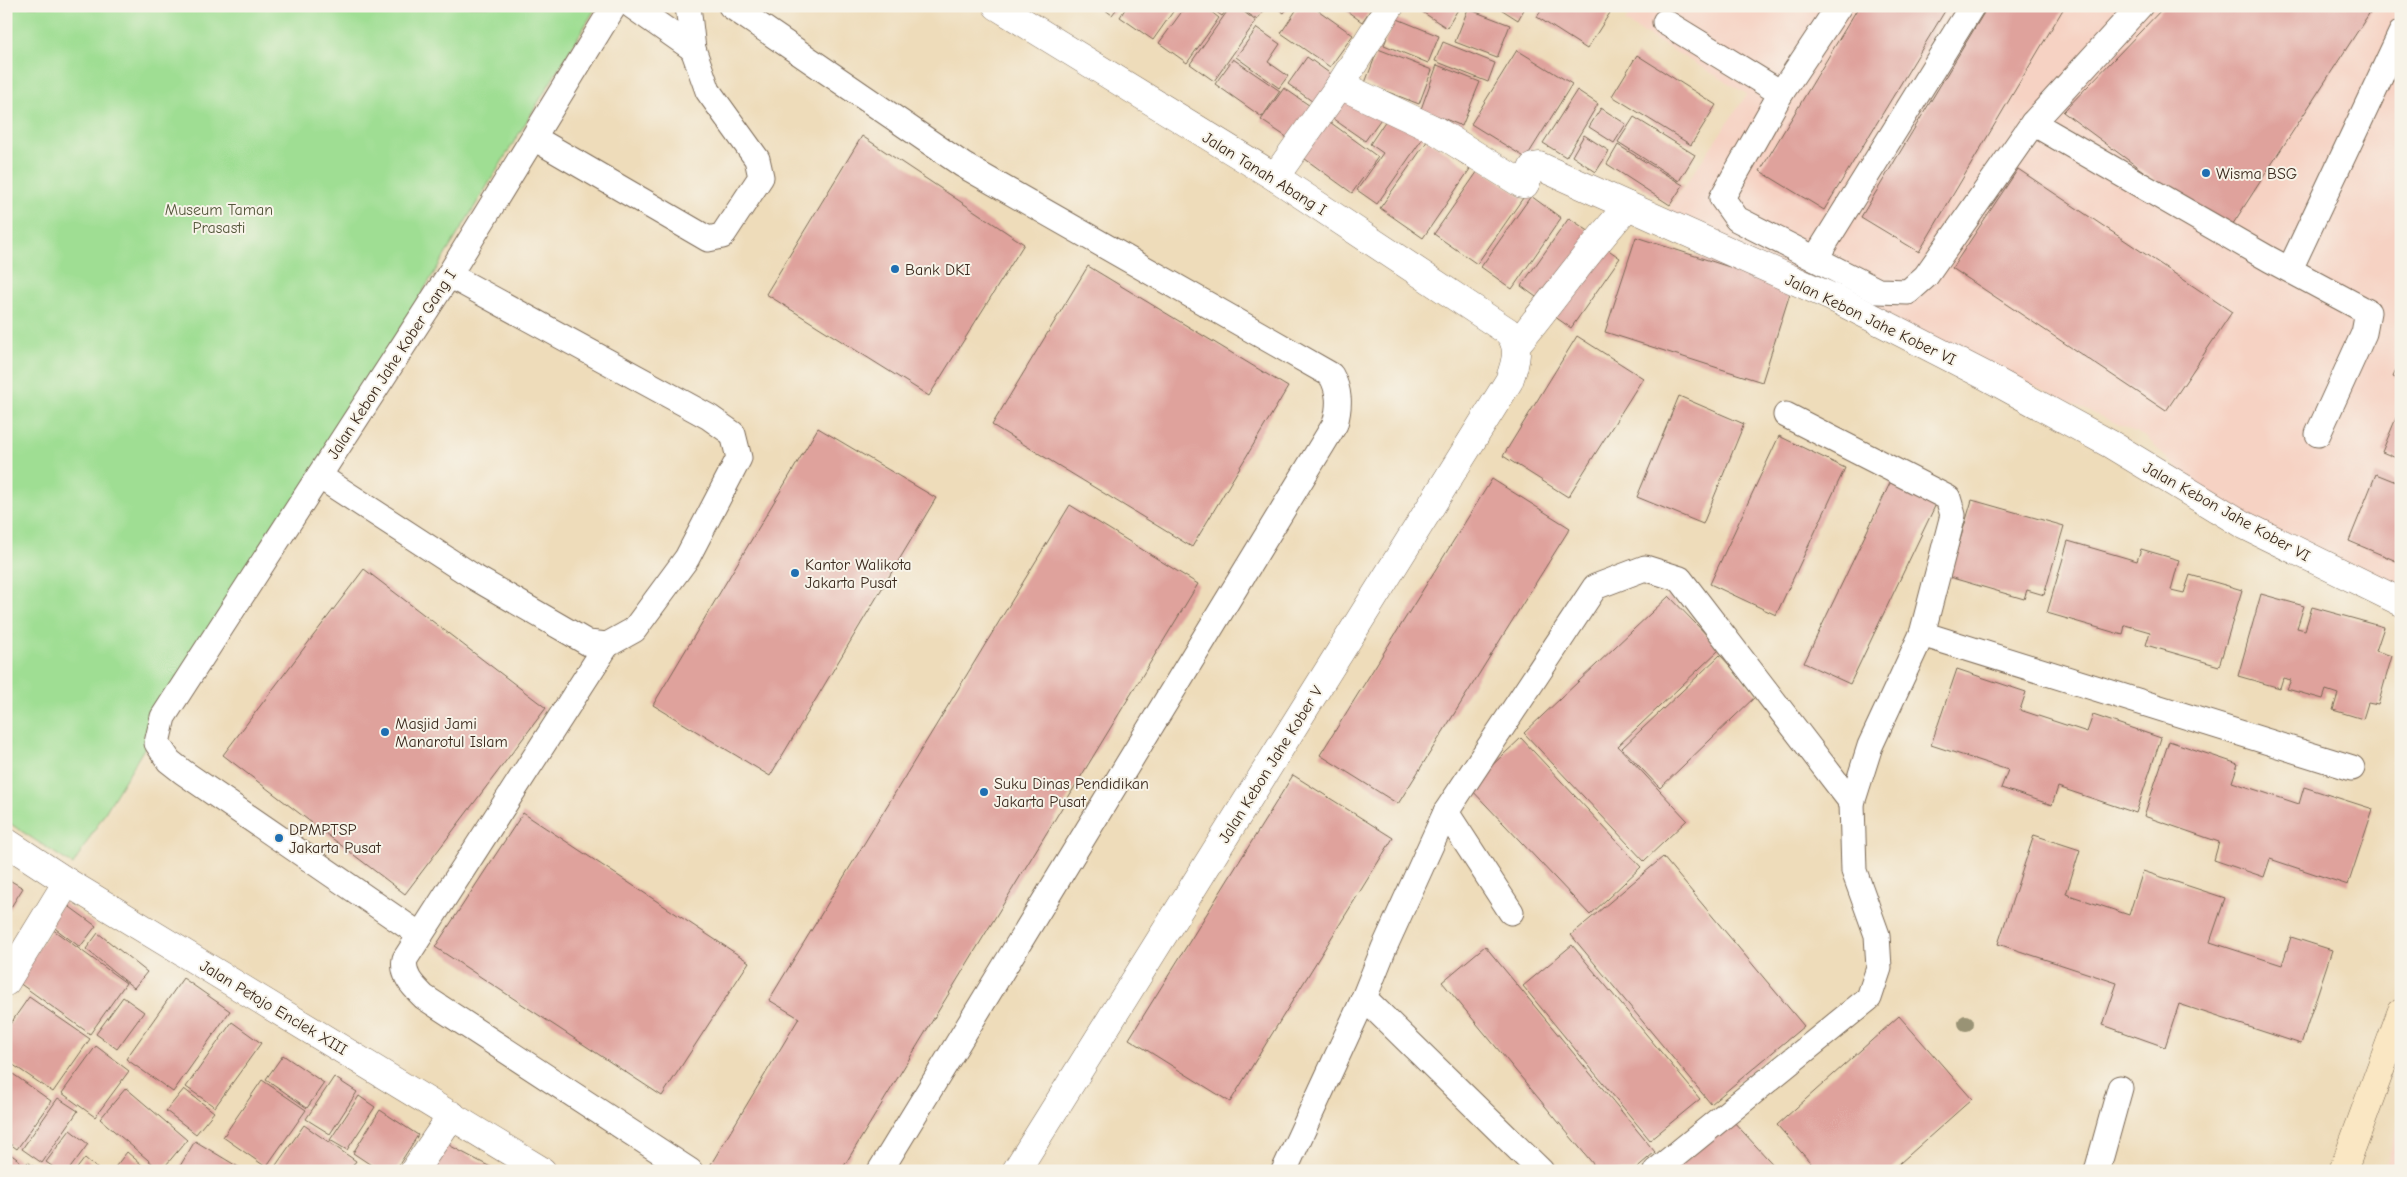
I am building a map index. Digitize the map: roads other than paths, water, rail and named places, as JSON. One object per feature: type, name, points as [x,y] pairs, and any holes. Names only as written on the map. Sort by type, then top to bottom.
[{"type":"street","name":"Jalan Tanah Abang I","points":[[997,6],[1275,177],[1508,331],[1513,337],[1516,350]]},
{"type":"street","points":[[1275,177],[1340,85],[1390,6]]},
{"type":"street","name":"Jalan Kebon Jahe Kober VI","points":[[1340,85],[1435,130],[1522,184],[1525,184],[1536,166],[1847,305],[1984,375],[2112,445],[2244,525],[2401,602]]},
{"type":"street","points":[[1516,350],[1594,243],[1628,206]]},
{"type":"street","name":"Jalan Kebon Jahe Kober V","points":[[1016,1171],[1509,381],[1516,350]]},
{"type":"street","name":"Jalan Petojo Enclek XIII","points":[[6,842],[67,882],[542,1171]]},
{"type":"street","points":[[6,982],[67,882]]},
{"type":"street","points":[[2343,1171],[2401,1013]]},
{"type":"street","points":[[414,1171],[452,1115]]},
{"type":"lane","name":"Jalan Kebon Jahe Kober Gang I","points":[[420,936],[169,760],[157,743],[163,717],[449,275],[614,6]]},
{"type":"lane","points":[[632,6],[693,49]]},
{"type":"lane","points":[[534,138],[708,238],[722,236],[761,177],[757,159],[708,91],[693,49],[688,6]]},
{"type":"lane","points":[[731,6],[963,165],[1331,375],[1337,386],[1339,409],[1335,424],[884,1169]]},
{"type":"lane","points":[[1839,6],[1781,94],[1722,198],[1737,220],[1878,291],[1908,292],[1926,276],[2033,123],[2140,6]]},
{"type":"lane","points":[[1815,259],[1972,6]]},
{"type":"lane","points":[[1665,22],[1781,94]]},
{"type":"lane","points":[[2290,268],[2401,33]]},
{"type":"lane","points":[[2033,123],[2368,312],[2364,333],[2318,434]]},
{"type":"lane","points":[[449,275],[709,417],[733,434],[739,458],[688,558],[634,630],[607,645],[404,959],[410,983],[424,997],[690,1171]]},
{"type":"lane","points":[[1656,1171],[1869,998],[1880,968],[1877,936],[1854,871],[1852,803],[1870,746],[1922,634],[1953,515],[1948,498],[1786,415]]},
{"type":"lane","points":[[319,476],[474,578],[588,643],[607,645]]},
{"type":"lane","points":[[1284,1171],[1364,998],[1384,948],[1446,812],[1595,587],[1644,568],[1680,578],[1852,803]]},
{"type":"lane","points":[[1922,634],[2352,768]]},
{"type":"lane","points":[[1446,812],[1511,912]]},
{"type":"lane","points":[[1364,998],[1541,1171]]},
{"type":"lane","points":[[2098,1171],[2120,1088]]},
{"type":"place","name":"Wisma BSG","points":[[2206,173]]},
{"type":"place","name":"Bank DKI","points":[[895,269]]},
{"type":"place","name":"Kantor Walikota Jakarta Pusat","points":[[795,573]]},
{"type":"place","name":"Masjid Jami Manarotul Islam","points":[[385,732]]},
{"type":"place","name":"Suku Dinas Pendidikan Jakarta Pusat","points":[[984,792]]},
{"type":"place","name":"DPMPTSP Jakarta Pusat","points":[[279,838]]},
{"type":"park label","name":"Museum Taman Prasasti","points":[[219,218]]}]
